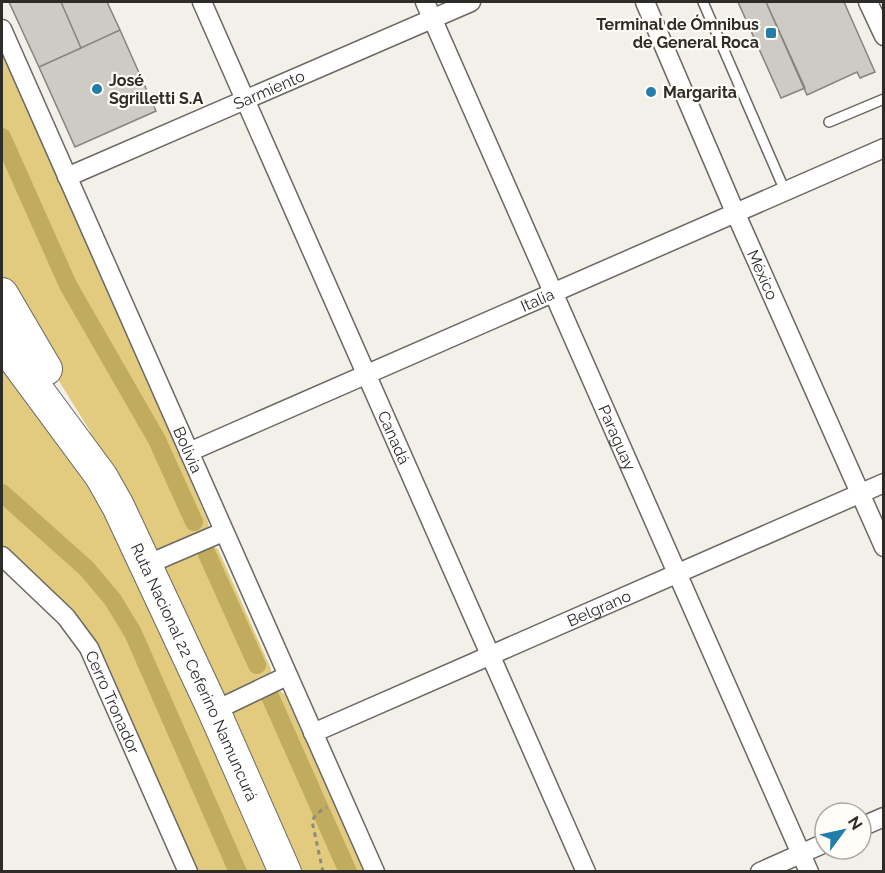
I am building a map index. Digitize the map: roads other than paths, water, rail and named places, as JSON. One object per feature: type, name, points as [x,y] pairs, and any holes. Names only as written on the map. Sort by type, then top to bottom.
[{"type":"highway","name":"Ruta Nacional 22 Ceferino Namuncurá","points":[[2,294],[86,436],[101,476],[146,565],[214,711],[285,872]]},
{"type":"highway","name":"Ruta Nacional 22 Ceferino Namuncurá","points":[[2,342],[101,476]]},
{"type":"street","name":"Canadá","points":[[202,2],[586,872]]},
{"type":"street","name":"Sarmiento","points":[[67,177],[246,100],[429,10],[471,2]]},
{"type":"street","name":"México","points":[[645,2],[884,548]]},
{"type":"street","points":[[868,2],[884,36]]},
{"type":"street","name":"Paraguay","points":[[429,10],[809,872]]},
{"type":"street","name":"Bolivia","points":[[2,29],[375,872]]},
{"type":"street","name":"Italia","points":[[189,452],[884,148]]},
{"type":"street","name":"Belgrano","points":[[313,734],[884,483]]},
{"type":"street","points":[[146,565],[223,532]]},
{"type":"street","name":"Cerro Tronador","points":[[2,556],[66,617],[89,648],[188,872]]},
{"type":"street","points":[[214,711],[288,676]]},
{"type":"street","points":[[760,872],[813,848]]},
{"type":"lane","points":[[703,2],[785,191]]},
{"type":"lane","points":[[829,122],[884,99]]},
{"type":"waterway","points":[[2,137],[68,285],[157,440],[194,522]]},
{"type":"waterway","points":[[2,493],[87,569],[113,600],[133,633],[238,872]]},
{"type":"waterway","points":[[207,554],[257,665]]},
{"type":"waterway","points":[[269,694],[348,872]]},
{"type":"place","name":"Terminal de Ómnibus de General Roca","points":[[771,33]]},
{"type":"place","name":"José Sgrilletti S.A","points":[[97,89]]},
{"type":"place","name":"Margarita","points":[[651,92]]}]
